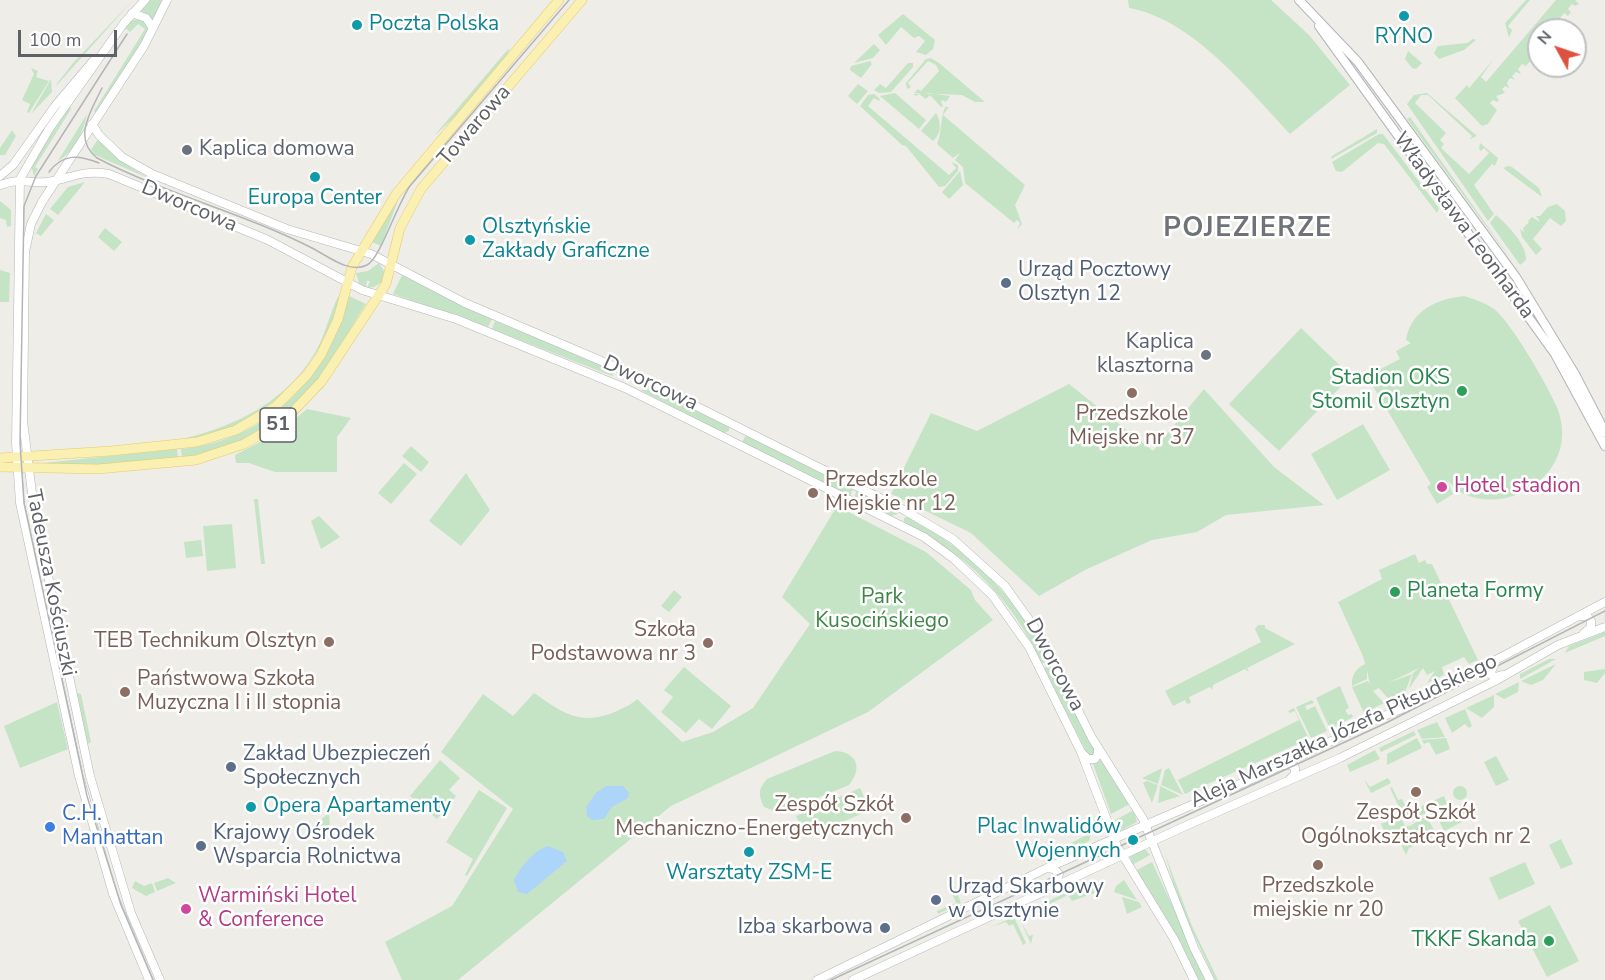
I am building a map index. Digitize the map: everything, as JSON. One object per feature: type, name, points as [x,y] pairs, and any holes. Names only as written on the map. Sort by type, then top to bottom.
[{"type":"main road","name":"Towarowa","points":[[362,251],[404,184],[559,0]]},
{"type":"main road","name":"Towarowa","points":[[392,265],[402,222],[421,189],[582,0]]},
{"type":"main road","name":"Władysława Leonharda","points":[[1299,0],[1358,62],[1516,277],[1575,374],[1605,432]]},
{"type":"main road","name":"Władysława Leonharda","points":[[1311,13],[1335,51],[1555,354],[1605,446]]},
{"type":"main road","name":"51","points":[[0,458],[20,460],[179,445],[223,436],[248,424],[283,400],[315,366],[335,327],[352,267],[362,251]]},
{"type":"main road","name":"51","points":[[20,460],[28,468],[98,469],[196,460],[251,441],[284,421],[315,390],[388,281],[392,265]]},
{"type":"main road","name":"51","points":[[0,466],[20,460]]},
{"type":"street","points":[[0,185],[20,179],[45,134],[132,14],[145,0]]},
{"type":"street","name":"Tadeusza Kościuszki","points":[[20,460],[23,421],[25,252],[34,217],[153,28],[167,0]]},
{"type":"street","points":[[132,14],[146,18],[153,28]]},
{"type":"street","points":[[0,176],[13,165],[54,106],[107,48]]},
{"type":"street","points":[[81,85],[85,70]]},
{"type":"street","name":"Dworcowa","points":[[92,124],[99,135],[122,157],[152,174],[286,230],[362,251],[465,303],[632,374],[904,510],[965,548],[1017,601],[1040,635],[1098,748],[1145,825]]},
{"type":"street","name":"Dworcowa","points":[[20,179],[43,182],[85,172],[109,174],[268,240],[378,295],[456,319],[625,388],[924,537],[954,559],[1006,612],[1029,647],[1081,752],[1113,839]]},
{"type":"street","name":"Tadeusza Kościuszki","points":[[20,179],[20,503],[90,821],[117,906],[149,980]]},
{"type":"street","points":[[731,440],[738,427]]},
{"type":"street","name":"Tadeusza Kościuszki","points":[[28,468],[40,541],[90,776],[131,913],[160,980]]},
{"type":"street","points":[[897,524],[904,510]]},
{"type":"street","name":"Aleja Marszałka Józefa Piłsudskiego","points":[[1145,825],[1283,765],[1439,692],[1605,602]]},
{"type":"street","points":[[1576,617],[1585,615],[1591,621],[1591,627],[1580,636]]},
{"type":"street","name":"Aleja Marszałka Józefa Piłsudskiego","points":[[1152,842],[1395,732],[1558,645],[1605,627]]},
{"type":"street","points":[[1503,657],[1489,672],[1495,677],[1506,674]]},
{"type":"street","points":[[61,692],[71,690]]},
{"type":"street","points":[[1081,752],[1092,760],[1098,756],[1098,748]]},
{"type":"street","points":[[1283,765],[1291,765],[1295,768],[1295,774],[1289,780]]},
{"type":"street","points":[[1213,795],[1207,801],[1208,808],[1213,811],[1222,809]]},
{"type":"street","points":[[817,980],[1047,868],[1145,825],[1194,948],[1210,980]]},
{"type":"street","points":[[1113,839],[1174,939],[1194,980]]},
{"type":"street","points":[[853,980],[1055,889],[1152,842]]},
{"type":"street","points":[[1047,868],[1054,869],[1059,874],[1059,881],[1055,889]]},
{"type":"green space","points":[[133,0],[57,85],[56,85],[73,63]]},
{"type":"green space","points":[[150,0],[162,0],[154,22],[140,10]]},
{"type":"green space","points":[[1128,0],[1271,0],[1309,35],[1350,85],[1290,134],[1237,77],[1197,41],[1175,26],[1152,15],[1129,8]]},
{"type":"green space","points":[[1526,0],[1530,0],[1508,26],[1512,30],[1509,38],[1505,23]]},
{"type":"green space","points":[[1556,0],[1575,0],[1579,4],[1575,6],[1572,4],[1568,9],[1571,12],[1568,16],[1564,13],[1560,18],[1541,18]]},
{"type":"green space","points":[[903,14],[935,40],[933,49],[926,55],[916,52],[925,41],[919,36],[914,38],[901,27],[886,45],[878,35]]},
{"type":"green space","points":[[138,19],[144,21],[149,31],[96,113],[94,111],[145,29],[138,24],[130,32],[125,28],[130,21]]},
{"type":"green space","points":[[1527,34],[1527,65],[1522,64],[1518,69],[1521,74],[1516,72],[1512,76],[1515,80],[1510,78],[1507,83],[1509,88],[1505,86],[1502,89],[1505,93],[1496,96],[1499,100],[1497,102],[1493,100],[1490,103],[1497,110],[1488,124],[1482,126],[1455,98],[1467,85],[1469,88],[1493,60],[1481,77],[1486,82]]},
{"type":"green space","points":[[1473,39],[1476,40],[1464,50],[1439,59],[1434,53],[1438,46],[1467,43]]},
{"type":"green space","points":[[874,44],[880,50],[873,58],[854,63]]},
{"type":"green space","points":[[509,48],[508,53],[458,114],[434,136]]},
{"type":"green space","points":[[1408,51],[1422,63],[1416,69],[1412,68],[1405,59]]},
{"type":"green space","points":[[931,58],[985,102],[975,102],[962,95],[914,93],[918,89],[921,91],[939,71],[936,65],[928,61],[908,83],[911,87],[907,89],[906,83],[926,59]]},
{"type":"green space","points":[[870,61],[872,64],[861,78],[850,70],[851,66]]},
{"type":"green space","points":[[908,63],[913,63],[913,67],[891,92],[879,93],[874,90],[880,84],[886,88]]},
{"type":"green space","points":[[31,68],[38,71],[36,77],[49,81],[29,113],[27,112],[30,104],[22,100],[34,74]]},
{"type":"green space","points":[[51,79],[52,92],[31,114]]},
{"type":"green space","points":[[858,84],[868,91],[857,104],[848,96]]},
{"type":"green space","points":[[895,93],[926,120],[919,129],[880,96]]},
{"type":"green space","points":[[929,93],[950,96],[946,102],[942,100],[943,106],[941,107],[930,95],[926,99],[919,94],[916,96],[913,94]]},
{"type":"green space","points":[[1427,93],[1477,136],[1470,139],[1472,136],[1428,95],[1421,95],[1415,103],[1446,133],[1440,140],[1444,144],[1441,148],[1469,174],[1489,153],[1484,148],[1481,151],[1479,149],[1480,143],[1498,158],[1495,166],[1492,164],[1474,185],[1494,214],[1488,221],[1407,104],[1414,95]]},
{"type":"green space","points":[[874,94],[880,99],[879,101],[874,98],[868,106],[949,175],[956,168],[951,162],[958,165],[958,171],[945,186],[939,187],[906,146],[902,145],[860,106],[868,95]]},
{"type":"green space","points":[[70,106],[71,109],[35,167],[38,169],[34,176],[31,165]]},
{"type":"green space","points":[[945,107],[949,107],[943,115],[1025,185],[1015,205],[1022,224],[1017,230],[1020,223],[1017,220],[1014,223],[965,183],[963,167],[955,160],[960,153],[953,158],[937,144],[942,116]]},
{"type":"green space","points":[[936,113],[940,128],[933,141],[921,131]]},
{"type":"green space","points":[[87,114],[77,141],[58,161]]},
{"type":"green space","points":[[1410,117],[1515,265],[1407,119]]},
{"type":"green space","points":[[1377,129],[1377,133],[1331,159],[1332,156]]},
{"type":"green space","points":[[12,130],[16,136],[5,155],[0,155],[0,148]]},
{"type":"green space","points":[[1379,134],[1383,134],[1439,208],[1437,213],[1384,144],[1378,143],[1342,172],[1336,171],[1332,162]]},
{"type":"green space","points":[[98,139],[122,162],[148,178],[95,155],[91,150]]},
{"type":"green space","points":[[1508,166],[1539,188],[1542,197],[1503,168]]},
{"type":"green space","points":[[960,171],[963,185],[949,199],[942,192]]},
{"type":"green space","points":[[85,182],[58,215],[50,209],[68,187]]},
{"type":"green space","points":[[400,195],[381,246],[372,242]]},
{"type":"green space","points":[[0,201],[11,210],[11,226],[7,227],[6,220],[0,218]]},
{"type":"green space","points":[[1557,204],[1565,211],[1566,221],[1561,226],[1550,218],[1533,239],[1542,249],[1536,255],[1522,237],[1520,229],[1524,232],[1523,228],[1532,217],[1540,222],[1536,216],[1540,216],[1548,207]]},
{"type":"green space","points":[[46,214],[54,220],[41,236],[36,233]]},
{"type":"green space","points":[[1496,215],[1511,229],[1523,248],[1526,260],[1520,265],[1490,223]]},
{"type":"green space","points":[[105,228],[122,242],[114,251],[98,237]]},
{"type":"green space","points":[[379,263],[384,271],[382,282],[367,288],[370,281],[367,281],[366,287],[359,283],[356,273],[368,271]]},
{"type":"green space","points":[[0,270],[10,273],[9,302],[0,302]]},
{"type":"green space","points":[[402,275],[492,319],[488,327],[393,294]]},
{"type":"green space","points":[[341,293],[320,346],[304,371],[284,392],[262,411],[237,425],[210,435],[181,439],[243,417],[262,407],[279,394],[309,362],[320,343]]},
{"type":"green space","points":[[349,296],[366,304],[328,367],[294,406],[260,431],[242,440],[203,454],[182,458],[181,449],[213,443],[241,433],[267,418],[289,400],[309,378],[325,353],[339,326]]},
{"type":"green space","name":"Stadion OKS Stomil Olsztyn","points":[[1464,296],[1494,309],[1518,339],[1556,405],[1562,424],[1562,440],[1556,460],[1548,473],[1524,492],[1494,499],[1479,498],[1461,493],[1447,480],[1453,494],[1437,504],[1427,487],[1431,484],[1367,376],[1400,359],[1396,351],[1411,343],[1406,340],[1413,321],[1419,314],[1435,303]]},
{"type":"green space","points":[[495,321],[615,370],[612,376],[492,329]]},
{"type":"green space","points":[[1301,328],[1351,376],[1279,451],[1229,404]]},
{"type":"green space","name":"Park Kusocińskiego","points":[[1069,384],[1153,451],[1204,389],[1274,467],[1324,505],[1226,515],[1197,532],[1152,540],[1085,570],[1039,596],[971,533],[891,494],[931,413],[977,431]]},
{"type":"green space","points":[[644,387],[729,426],[729,431],[724,433],[642,391]]},
{"type":"green space","points":[[307,409],[351,418],[337,437],[337,472],[275,472],[249,463],[236,463],[235,455],[279,432]]},
{"type":"green space","points":[[1363,424],[1390,470],[1337,500],[1311,454]]},
{"type":"green space","points":[[746,435],[853,489],[850,496],[742,442]]},
{"type":"green space","points":[[411,446],[429,462],[421,472],[402,456]]},
{"type":"green space","points":[[177,449],[178,458],[86,466],[43,465],[43,463]]},
{"type":"green space","points":[[404,463],[417,474],[391,504],[378,493]]},
{"type":"green space","points":[[466,473],[490,510],[461,546],[429,521]]},
{"type":"green space","points":[[857,491],[893,509],[898,514],[891,516],[854,497]]},
{"type":"green space","points":[[254,499],[258,499],[265,564],[261,564]]},
{"type":"green space","name":"Park Kusocińskiego","points":[[837,506],[926,552],[971,590],[975,600],[993,620],[868,712],[671,806],[458,980],[402,980],[385,942],[452,906],[513,809],[441,752],[483,694],[513,716],[534,693],[564,712],[583,718],[604,716],[637,699],[682,742],[713,732],[753,708],[810,624],[782,597]]},
{"type":"green space","points":[[319,516],[340,537],[321,549],[311,521]]},
{"type":"green space","points":[[908,516],[952,544],[990,578],[1022,616],[1049,660],[1042,664],[1015,617],[980,575],[952,552],[904,522],[904,518]]},
{"type":"green space","points":[[232,524],[236,568],[207,571],[203,526]]},
{"type":"green space","points":[[201,540],[203,556],[186,558],[184,542]]},
{"type":"green space","points":[[1415,554],[1419,563],[1425,560],[1427,564],[1432,564],[1478,660],[1469,664],[1464,657],[1442,667],[1444,675],[1427,683],[1435,671],[1427,675],[1423,668],[1409,689],[1413,673],[1419,668],[1388,683],[1412,674],[1404,695],[1390,701],[1379,688],[1373,691],[1384,703],[1364,713],[1352,687],[1368,681],[1370,685],[1367,670],[1367,679],[1352,686],[1355,673],[1365,664],[1338,602],[1382,579],[1379,570]]},
{"type":"green space","points":[[674,590],[682,597],[669,612],[661,606]]},
{"type":"green space","points":[[1258,625],[1265,625],[1265,628],[1295,644],[1247,668],[1249,672],[1245,669],[1213,685],[1212,690],[1210,687],[1189,697],[1191,703],[1187,704],[1185,700],[1173,706],[1165,691],[1261,642],[1255,629]]},
{"type":"green space","points":[[1605,632],[1605,636],[1565,653],[1569,646]]},
{"type":"green space","points":[[1549,659],[1556,659],[1520,679],[1520,674]]},
{"type":"green space","points":[[1556,664],[1543,680],[1531,685],[1521,681]]},
{"type":"green space","points":[[1051,665],[1095,751],[1092,757],[1086,751],[1044,668]]},
{"type":"green space","points":[[684,667],[731,706],[712,729],[699,719],[686,733],[661,712],[673,697],[664,690]]},
{"type":"green space","points":[[1605,669],[1605,673],[1597,683],[1584,680],[1584,672]]},
{"type":"green space","points":[[1519,682],[1518,692],[1504,699],[1495,694]]},
{"type":"green space","points":[[1340,686],[1349,708],[1345,710],[1353,717],[1330,729],[1316,698]]},
{"type":"green space","points":[[77,693],[81,694],[91,742],[88,744]]},
{"type":"green space","points":[[1494,695],[1494,707],[1482,718],[1466,708]]},
{"type":"green space","points":[[1312,700],[1314,703],[1305,706],[1307,710],[1315,706],[1327,731],[1311,738],[1296,707]]},
{"type":"green space","points":[[57,702],[68,749],[20,768],[4,726]]},
{"type":"green space","points":[[1294,708],[1309,739],[1185,794],[1178,780],[1299,720],[1295,711],[1290,713],[1288,711]]},
{"type":"green space","points":[[1465,709],[1472,726],[1469,728],[1465,724],[1452,733],[1445,718]]},
{"type":"green space","points":[[1437,722],[1445,737],[1422,739],[1417,730]]},
{"type":"green space","points":[[1414,731],[1416,735],[1381,752],[1379,748]]},
{"type":"green space","points":[[1417,738],[1422,748],[1387,765],[1387,754]]},
{"type":"green space","points":[[1446,738],[1450,749],[1436,755],[1429,742],[1424,744],[1422,740]]},
{"type":"green space","points":[[1304,748],[1307,749],[1274,766],[1257,773],[1240,776]]},
{"type":"green space","points":[[1375,750],[1380,759],[1350,772],[1347,765]]},
{"type":"green space","points":[[835,751],[848,754],[855,762],[856,773],[849,785],[781,813],[764,807],[760,792],[767,779]]},
{"type":"green space","points":[[1496,756],[1509,780],[1496,786],[1484,762]]},
{"type":"green space","points":[[440,760],[460,778],[449,790],[456,796],[437,819],[410,796]]},
{"type":"green space","points":[[1101,760],[1130,804],[1111,814],[1093,764]]},
{"type":"green space","points":[[1162,768],[1158,784],[1142,778]]},
{"type":"green space","points":[[1169,768],[1183,795],[1161,785],[1165,770]]},
{"type":"green space","points":[[1388,778],[1391,783],[1371,793],[1364,779],[1370,787]]},
{"type":"green space","points":[[1147,781],[1158,785],[1152,803],[1143,783]]},
{"type":"green space","points":[[1160,786],[1180,796],[1158,803]]},
{"type":"green space","points":[[1460,786],[1465,788],[1467,793],[1465,798],[1460,800],[1455,798],[1453,793],[1455,788]]},
{"type":"green space","points":[[1392,787],[1398,800],[1402,799],[1408,812],[1444,796],[1447,804],[1406,822],[1390,788]]},
{"type":"green space","points":[[860,788],[870,810],[806,838],[796,816]]},
{"type":"green space","points":[[479,790],[507,808],[467,876],[465,875],[473,859],[446,842]]},
{"type":"green space","points":[[1462,806],[1468,819],[1444,831],[1438,818]]},
{"type":"green space","points":[[1134,810],[1137,822],[1120,831],[1113,821]]},
{"type":"green space","points":[[329,813],[331,838],[318,822]]},
{"type":"green space","points":[[1400,816],[1405,826],[1410,826],[1426,816],[1437,835],[1409,848],[1406,855],[1398,838],[1389,841],[1381,824]]},
{"type":"green space","points":[[1092,832],[1089,841],[1049,861],[1047,856]]},
{"type":"green space","points":[[1561,839],[1573,864],[1561,869],[1549,845]]},
{"type":"green space","points":[[1145,849],[1150,855],[1132,865],[1130,855]]},
{"type":"green space","points":[[1165,854],[1192,926],[1218,980],[1215,980],[1180,905]]},
{"type":"green space","points":[[1152,862],[1207,980],[1198,980],[1181,943],[1135,871]]},
{"type":"green space","points":[[1525,862],[1535,884],[1499,900],[1489,878]]},
{"type":"green space","points":[[168,878],[176,883],[157,891],[154,883]]},
{"type":"green space","points":[[1124,880],[1137,900],[1114,892],[1116,886]]},
{"type":"green space","points":[[135,881],[144,886],[152,883],[155,892],[146,896],[132,888]]},
{"type":"green space","points":[[1085,884],[1100,891],[1072,901],[1068,895],[1026,916],[1027,920],[1022,923],[1029,936],[1033,935],[1031,944],[1018,915]]},
{"type":"green space","points":[[954,886],[961,903],[938,914],[937,911],[956,903],[950,887]]},
{"type":"green space","points":[[1122,897],[1139,902],[1142,907],[1127,914]]},
{"type":"green space","name":"TKKF Skanda","points":[[1550,905],[1579,961],[1547,977],[1518,921]]},
{"type":"green space","points":[[1014,917],[1026,943],[1023,945],[1013,924],[1009,926],[1006,922],[991,927]]},
{"type":"green space","points":[[935,937],[936,939],[842,980]]},
{"type":"water","points":[[606,786],[623,786],[629,793],[628,798],[612,807],[604,819],[592,820],[587,816],[586,807],[596,793]]},
{"type":"water","points":[[548,846],[563,852],[567,861],[527,894],[518,892],[514,880],[520,870],[533,855]]},
{"type":"tram line","points":[[102,88],[89,115],[85,133],[86,142],[97,158],[123,171],[259,224],[346,266],[360,267],[372,261],[377,253],[410,186],[569,0]]},
{"type":"tram line","points":[[127,34],[36,176],[24,206],[20,443],[24,503],[87,796],[121,905],[153,980]]},
{"type":"tram line","points":[[49,172],[60,161],[72,157],[85,158],[99,163]]},
{"type":"tram line","points":[[831,980],[1386,723],[1605,611]]},
{"type":"place","name":"RYNO","points":[[1404,16]]},
{"type":"place","name":"Poczta Polska","points":[[357,25]]},
{"type":"place","name":"Kaplica domowa","points":[[187,150]]},
{"type":"place","name":"Europa Center","points":[[315,177]]},
{"type":"place","name":"Olsztyńskie Zakłady Graficzne","points":[[470,240]]},
{"type":"place","name":"Urząd Pocztowy Olsztyn 12","points":[[1006,283]]},
{"type":"place","name":"Kaplica klasztorna","points":[[1206,355]]},
{"type":"place","name":"Stadion OKS Stomil Olsztyn","points":[[1462,391]]},
{"type":"place","name":"Przedszkole Miejske nr 37","points":[[1132,393]]},
{"type":"place","name":"Hotel stadion","points":[[1442,487]]},
{"type":"place","name":"Przedszkole Miejskie nr 12","points":[[813,493]]},
{"type":"place","name":"Planeta Formy","points":[[1395,592]]},
{"type":"place","name":"TEB Technikum Olsztyn","points":[[329,642]]},
{"type":"place","name":"Szkoła Podstawowa nr 3","points":[[708,643]]},
{"type":"place","name":"Państwowa Szkoła Muzyczna I i II stopnia","points":[[125,692]]},
{"type":"place","name":"Zakład Ubezpieczeń Społecznych","points":[[231,767]]},
{"type":"place","name":"Zespół Szkół Ogólnokształcących nr 2","points":[[1416,792]]},
{"type":"place","name":"Opera Apartamenty","points":[[251,807]]},
{"type":"place","name":"Zespół Szkół Mechaniczno-Energetycznych","points":[[906,818]]},
{"type":"place","name":"C.H. Manhattan","points":[[50,827]]},
{"type":"place","name":"Plac Inwalidów Wojennych","points":[[1133,840]]},
{"type":"place","name":"Krajowy Ośrodek Wsparcia Rolnictwa","points":[[201,846]]},
{"type":"place","name":"Warsztaty ZSM-E","points":[[749,852]]},
{"type":"place","name":"Przedszkole miejskie nr 20","points":[[1318,865]]},
{"type":"place","name":"Urząd Skarbowy w Olsztynie","points":[[936,900]]},
{"type":"place","name":"Warmiński Hotel & Conference","points":[[186,909]]},
{"type":"place","name":"Izba skarbowa","points":[[885,928]]},
{"type":"place","name":"TKKF Skanda","points":[[1549,941]]},
{"type":"district","name":"POJEZIERZE","points":[[1248,229]]}]
